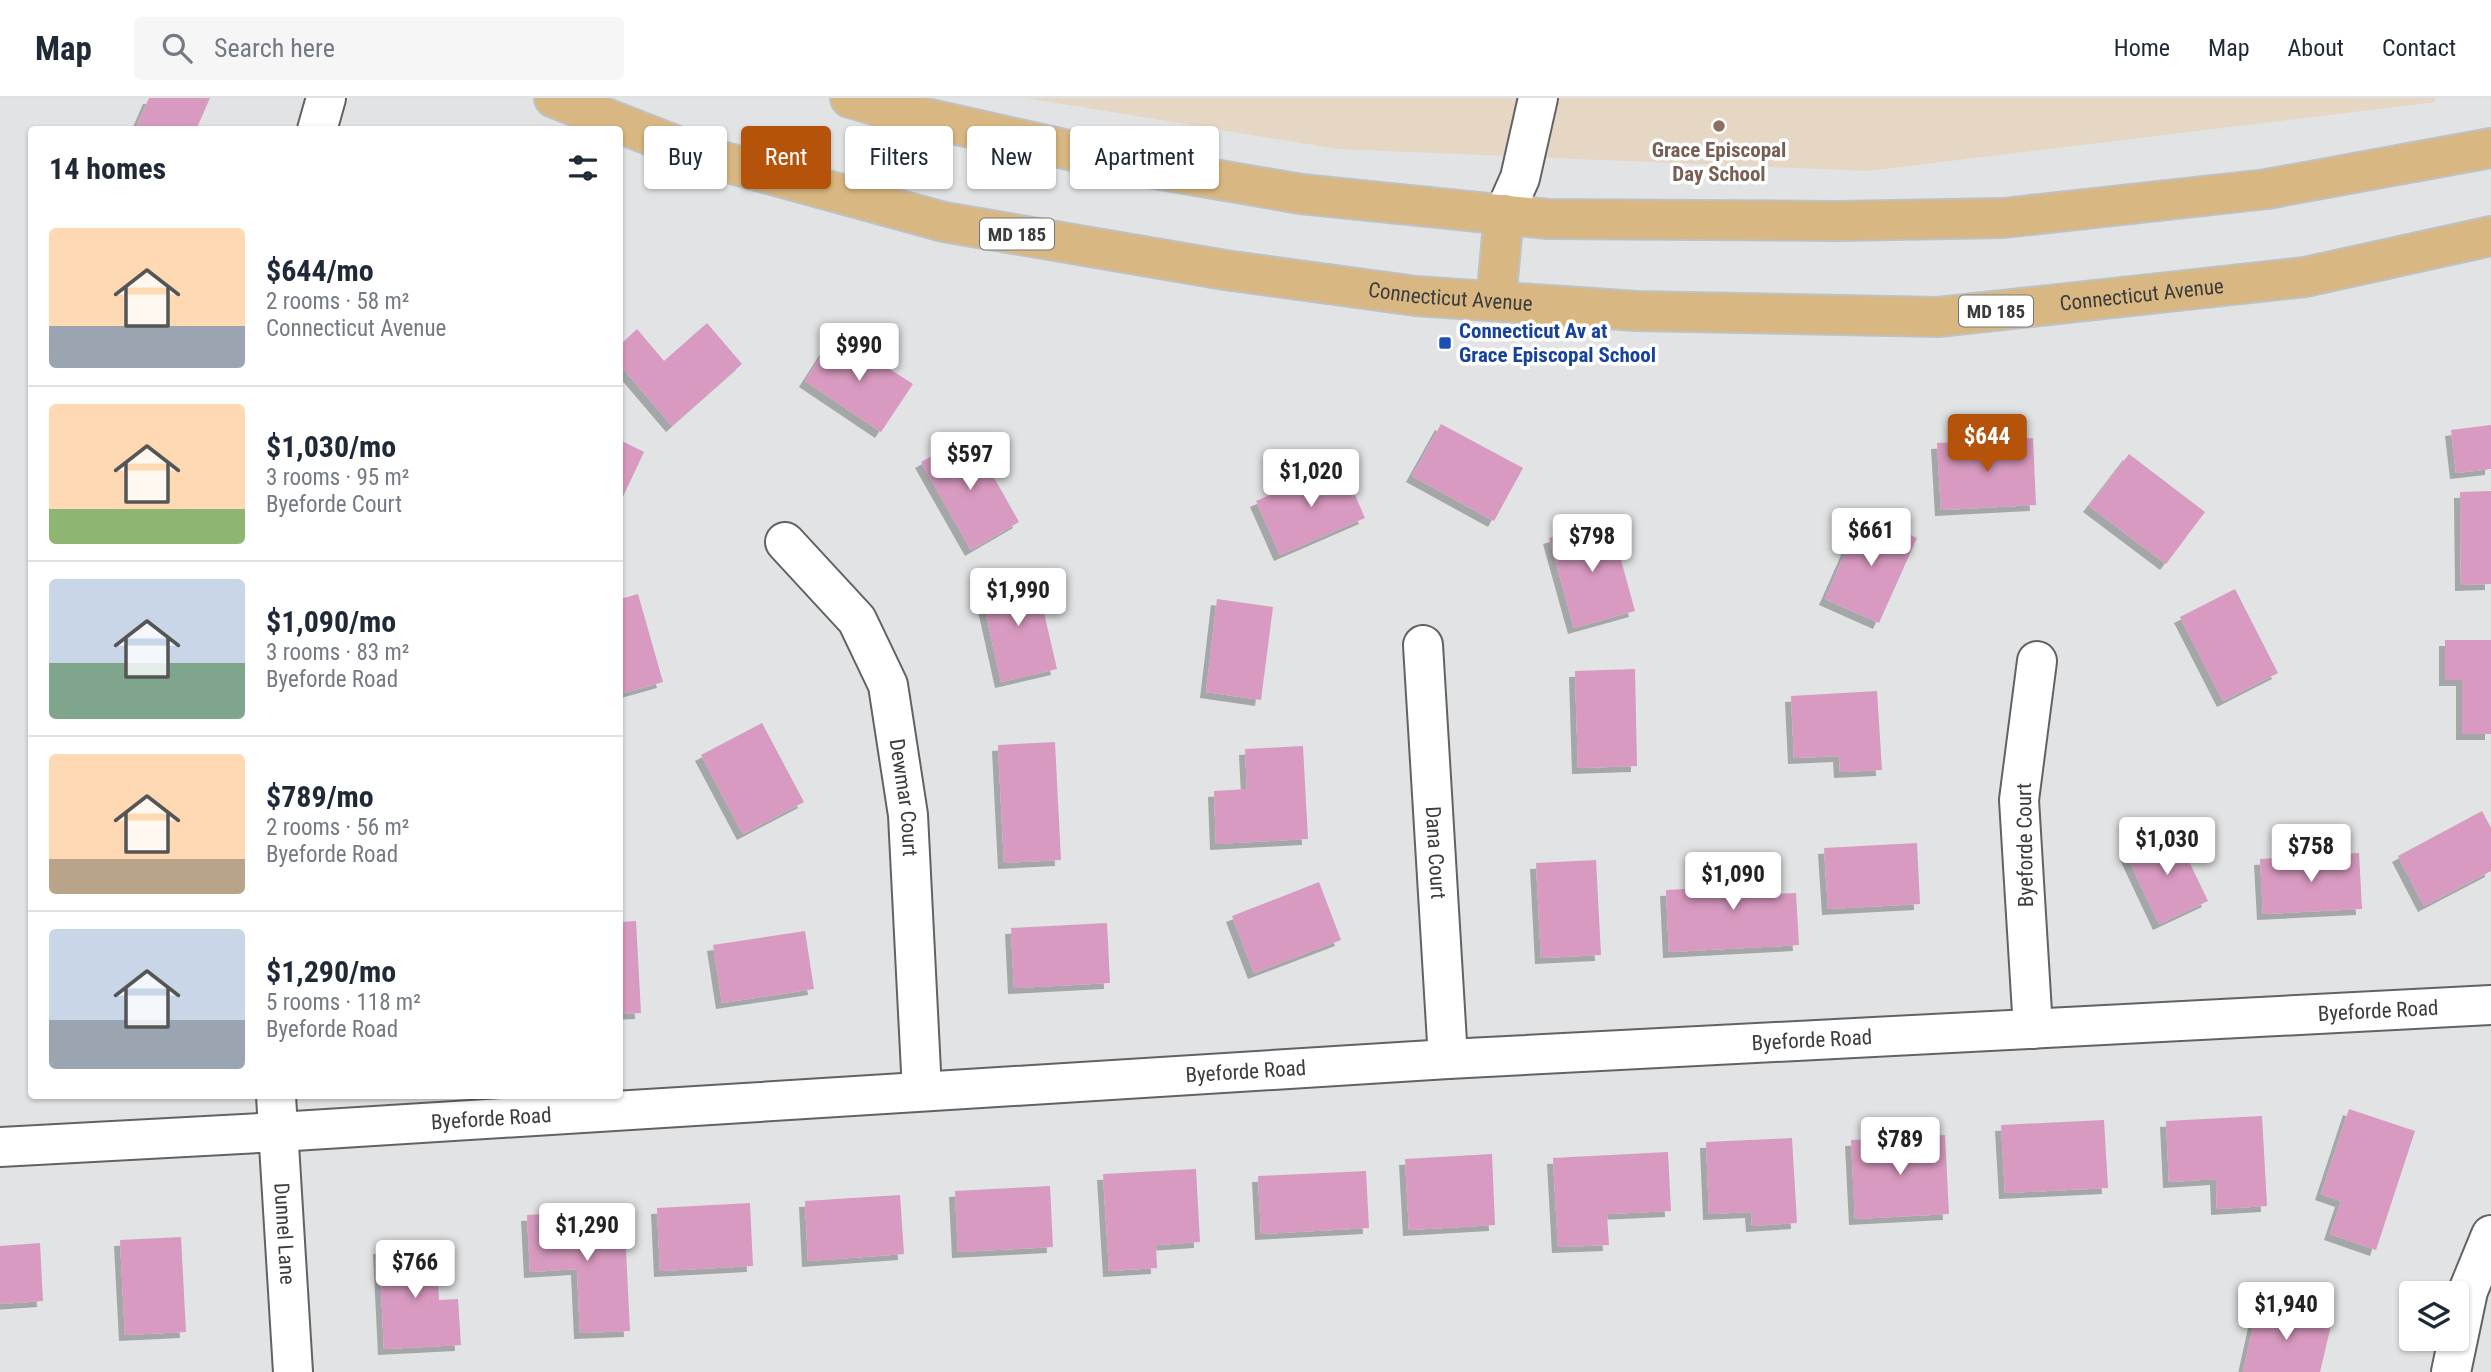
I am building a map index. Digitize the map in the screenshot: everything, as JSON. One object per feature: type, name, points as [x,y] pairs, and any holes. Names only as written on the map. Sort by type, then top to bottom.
[{"type":"main road","name":"Connecticut Avenue","points":[[554,98],[703,156],[944,222],[1225,270],[1416,296],[1637,311],[1937,317],[2305,277],[2491,236]]},
{"type":"main road","points":[[850,98],[890,110],[1144,167],[1301,194],[1548,219],[1838,221],[2004,218],[2267,188],[2491,148]]},
{"type":"main road","points":[[1496,301],[1504,215]]},
{"type":"street","points":[[318,126],[326,98]]},
{"type":"street","points":[[1504,215],[1520,178],[1538,98]]},
{"type":"street","name":"Dewmar Court","points":[[785,542],[857,620],[888,685],[908,815],[922,1091]]},
{"type":"street","name":"Dana Court","points":[[1423,645],[1448,1059]]},
{"type":"street","name":"Byeforde Court","points":[[2033,1029],[2019,800],[2037,661]]},
{"type":"street","name":"Byeforde Road","points":[[0,1147],[277,1114],[922,1091],[1448,1059],[2491,1005]]},
{"type":"street","name":"Dunnel Lane","points":[[277,1114],[293,1372]]},
{"type":"street","points":[[2451,1372],[2468,1291],[2491,1235]]},
{"type":"shaded area","name":"Grace Episcopal Day School","points":[[1026,98],[2435,98],[2435,102],[1868,171],[1338,149],[1219,130],[1219,126],[1197,126]]},
{"type":"building","points":[[149,98],[210,98],[198,126],[137,126]]},
{"type":"building","points":[[707,323],[742,364],[672,426],[623,369],[623,342],[637,329],[664,361]]},
{"type":"building","points":[[835,334],[913,384],[881,432],[805,381]]},
{"type":"building","points":[[1441,424],[1523,468],[1494,521],[1412,476]]},
{"type":"building","points":[[2491,425],[2491,469],[2456,473],[2451,430]]},
{"type":"building","points":[[970,435],[1019,522],[971,550],[921,462]]},
{"type":"building","points":[[2033,438],[2036,505],[1941,510],[1937,443]]},
{"type":"building","points":[[623,442],[644,452],[623,497]]},
{"type":"building","points":[[2129,454],[2205,512],[2166,564],[2089,506]]},
{"type":"building","points":[[1341,463],[1365,518],[1280,555],[1256,501]]},
{"type":"building","points":[[2491,491],[2491,584],[2461,585],[2460,492]]},
{"type":"building","points":[[1863,513],[1917,538],[1879,623],[1825,599]]},
{"type":"building","points":[[1610,520],[1635,611],[1574,628],[1549,538]]},
{"type":"building","points":[[1035,574],[1057,669],[1001,682],[980,587]]},
{"type":"building","points":[[2235,589],[2278,673],[2223,701],[2180,617]]},
{"type":"building","points":[[638,594],[663,682],[623,693],[623,598]]},
{"type":"building","points":[[1217,599],[1273,607],[1261,700],[1206,692]]},
{"type":"building","points":[[2445,640],[2491,640],[2491,734],[2462,734],[2462,680],[2445,680]]},
{"type":"building","points":[[1635,669],[1637,766],[1578,768],[1575,671]]},
{"type":"building","points":[[1877,691],[1882,770],[1840,772],[1839,756],[1794,758],[1791,696]]},
{"type":"building","points":[[762,723],[804,802],[743,834],[701,755]]},
{"type":"building","points":[[1055,742],[1061,860],[1004,863],[998,745]]},
{"type":"building","points":[[1303,746],[1308,839],[1216,844],[1214,791],[1247,789],[1245,749]]},
{"type":"building","points":[[2482,811],[2491,828],[2491,871],[2424,906],[2398,856]]},
{"type":"building","points":[[2174,830],[2208,901],[2159,924],[2126,854]]},
{"type":"building","points":[[1917,843],[1920,904],[1828,909],[1824,848]]},
{"type":"building","points":[[2359,853],[2362,909],[2263,914],[2260,859]]},
{"type":"building","points":[[1769,858],[1770,894],[1796,893],[1799,945],[1669,952],[1666,890],[1722,887],[1720,860]]},
{"type":"building","points":[[1596,860],[1601,955],[1541,958],[1536,863]]},
{"type":"building","points":[[1319,882],[1341,940],[1254,973],[1232,916]]},
{"type":"building","points":[[636,921],[641,1013],[623,1014],[623,922]]},
{"type":"building","points":[[1107,923],[1110,983],[1014,988],[1011,928]]},
{"type":"building","points":[[805,931],[814,989],[722,1003],[713,945]]},
{"type":"building","points":[[2349,1109],[2415,1131],[2376,1250],[2330,1234],[2341,1201],[2321,1194]]},
{"type":"building","points":[[2262,1116],[2267,1206],[2217,1209],[2216,1179],[2169,1182],[2166,1121]]},
{"type":"building","points":[[2104,1120],[2108,1188],[2005,1193],[2001,1125]]},
{"type":"building","points":[[1945,1135],[1949,1214],[1855,1219],[1851,1140]]},
{"type":"building","points":[[1792,1138],[1797,1223],[1752,1226],[1751,1212],[1709,1214],[1706,1142]]},
{"type":"building","points":[[1668,1152],[1671,1211],[1607,1214],[1609,1245],[1558,1247],[1553,1158]]},
{"type":"building","points":[[1492,1154],[1495,1225],[1409,1230],[1405,1159]]},
{"type":"building","points":[[1196,1169],[1200,1242],[1156,1245],[1157,1268],[1109,1271],[1103,1174]]},
{"type":"building","points":[[1366,1171],[1369,1228],[1261,1234],[1258,1176]]},
{"type":"building","points":[[1050,1186],[1053,1247],[958,1252],[955,1191]]},
{"type":"building","points":[[900,1195],[904,1254],[808,1261],[805,1201]]},
{"type":"building","points":[[750,1203],[753,1266],[660,1271],[657,1208]]},
{"type":"building","points":[[624,1210],[630,1331],[580,1333],[577,1269],[530,1272],[527,1215]]},
{"type":"building","points":[[181,1237],[186,1332],[125,1335],[120,1240]]},
{"type":"building","points":[[40,1243],[43,1301],[0,1304],[0,1246]]},
{"type":"building","points":[[436,1245],[439,1300],[458,1299],[461,1345],[384,1349],[379,1248]]},
{"type":"building","points":[[2258,1304],[2332,1321],[2320,1372],[2243,1372]]},
{"type":"place","name":"Grace Episcopal Day School","points":[[1719,126]]},
{"type":"place","name":"Connecticut Av at Grace Episcopal School","points":[[1445,343]]}]
